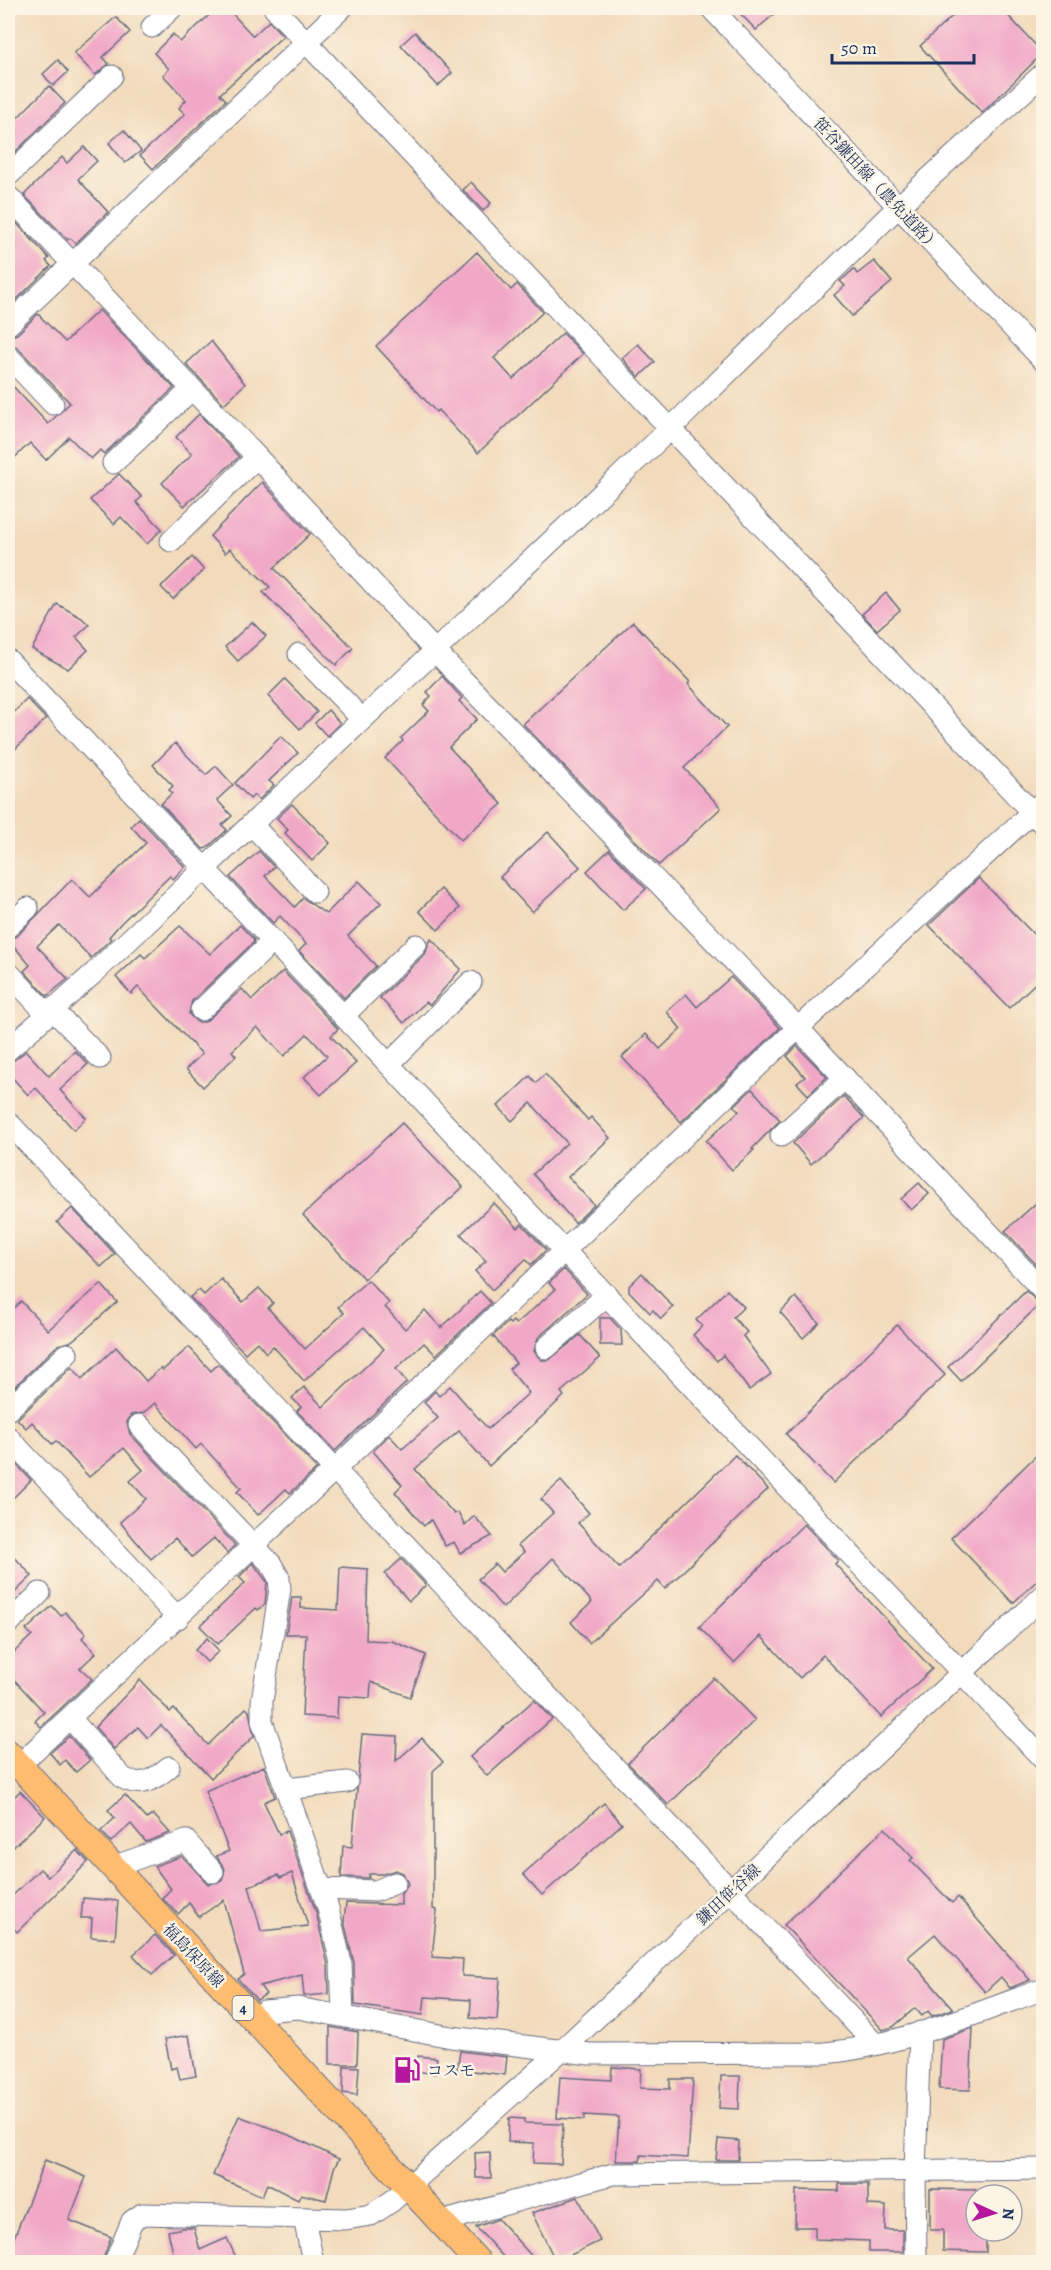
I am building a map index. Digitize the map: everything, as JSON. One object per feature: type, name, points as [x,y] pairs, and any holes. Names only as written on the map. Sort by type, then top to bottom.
[{"type":"main road","name":"福島保原線","points":[[13,1759],[478,2262]]},
{"type":"street","points":[[152,27],[172,8]]},
{"type":"street","points":[[13,1759],[70,1718],[798,1028],[1040,813],[670,429],[274,8]]},
{"type":"street","points":[[8,325],[342,8]]},
{"type":"street","name":"笹谷鎌田線（農免道路）","points":[[711,8],[1044,361]]},
{"type":"street","points":[[8,1050],[48,1010],[95,972],[670,429],[898,207],[1044,73]]},
{"type":"street","points":[[8,176],[112,76]]},
{"type":"street","points":[[8,196],[257,457],[434,650],[798,1028],[1044,1292]]},
{"type":"street","points":[[8,356],[53,404]]},
{"type":"street","points":[[113,464],[192,388]]},
{"type":"street","points":[[171,541],[257,457]]},
{"type":"street","points":[[299,654],[362,719]]},
{"type":"street","points":[[8,660],[1044,1760]]},
{"type":"street","points":[[251,824],[315,892]]},
{"type":"street","points":[[8,927],[28,908]]},
{"type":"street","points":[[201,1010],[273,941]]},
{"type":"street","points":[[343,1016],[416,945]]},
{"type":"street","points":[[8,972],[100,1058]]},
{"type":"street","points":[[389,1064],[471,982]]},
{"type":"street","points":[[781,1136],[845,1078]]},
{"type":"street","points":[[8,1122],[874,2043]]},
{"type":"street","points":[[546,1348],[607,1295]]},
{"type":"street","points":[[8,1410],[67,1354]]},
{"type":"street","points":[[139,1425],[271,1564],[280,1583],[262,1709],[264,1729],[322,1889],[341,1963],[343,2015]]},
{"type":"street","points":[[8,1437],[178,1618]]},
{"type":"street","points":[[8,1624],[40,1593]]},
{"type":"street","name":"鎌田笹谷線","points":[[115,2262],[132,2221],[142,2214],[304,2218],[371,2216],[408,2187],[562,2050],[1044,1595]]},
{"type":"street","points":[[70,1718],[123,1778],[132,1783],[148,1782],[169,1767]]},
{"type":"street","points":[[286,1789],[347,1782]]},
{"type":"street","points":[[113,1867],[186,1841],[213,1872]]},
{"type":"street","points":[[322,1889],[376,1891],[395,1883]]},
{"type":"street","points":[[253,2019],[264,2011],[298,2008],[451,2037],[590,2054],[784,2054],[840,2051],[920,2032],[1044,1989]]},
{"type":"street","points":[[916,2262],[915,2170],[920,2032]]},
{"type":"street","points":[[441,2222],[613,2174],[1044,2169]]},
{"type":"street","points":[[304,2218],[313,2262]]},
{"type":"building","points":[[217,8],[227,8],[253,36],[269,21],[283,36],[220,94],[226,100],[153,169],[140,155],[185,114],[179,108],[186,100],[163,75],[169,69],[154,53],[173,34],[180,42]]},
{"type":"building","points":[[735,8],[781,8],[756,30]]},
{"type":"building","points":[[961,8],[1001,8],[1043,53],[982,113],[920,46]]},
{"type":"building","points":[[116,17],[130,32],[103,57],[109,64],[95,75],[74,53]]},
{"type":"building","points":[[415,32],[452,73],[438,86],[401,45]]},
{"type":"building","points":[[58,60],[68,72],[53,86],[43,74]]},
{"type":"building","points":[[49,86],[65,103],[8,159],[8,127]]},
{"type":"building","points":[[124,130],[141,151],[125,163],[109,143]]},
{"type":"building","points":[[84,147],[97,161],[78,179],[108,212],[76,243],[70,238],[68,240],[24,195],[62,157],[67,163]]},
{"type":"building","points":[[471,182],[491,203],[483,211],[463,190]]},
{"type":"building","points":[[8,214],[49,258],[46,261],[51,266],[8,308]]},
{"type":"building","points":[[477,252],[511,290],[517,284],[543,312],[494,358],[513,379],[563,333],[583,354],[478,453],[438,410],[436,412],[376,346]]},
{"type":"building","points":[[874,261],[892,282],[852,316],[834,295],[845,286],[840,281],[854,269],[857,274]]},
{"type":"building","points":[[99,310],[174,388],[104,454],[100,450],[91,459],[69,437],[46,460],[30,443],[8,464],[8,374],[12,379],[9,382],[48,424],[70,403],[17,347],[8,344],[8,337],[17,334],[38,314],[65,342]]},
{"type":"building","points":[[211,341],[245,384],[224,404],[186,364]]},
{"type":"building","points":[[638,344],[655,362],[639,377],[622,358]]},
{"type":"building","points":[[199,414],[239,457],[184,506],[162,483],[192,454],[176,437]]},
{"type":"building","points":[[119,474],[142,497],[136,502],[162,529],[147,544],[121,517],[114,524],[90,500]]},
{"type":"building","points":[[262,482],[310,534],[274,568],[353,648],[336,665],[263,592],[270,587],[230,549],[225,553],[210,536]]},
{"type":"building","points":[[192,557],[204,570],[173,599],[161,587]]},
{"type":"building","points":[[886,593],[900,610],[877,630],[862,614]]},
{"type":"building","points":[[57,604],[82,618],[89,625],[76,637],[88,650],[68,669],[32,649]]},
{"type":"building","points":[[252,622],[266,636],[238,661],[225,647]]},
{"type":"building","points":[[633,622],[690,682],[688,684],[727,727],[684,768],[721,808],[659,865],[523,724]]},
{"type":"building","points":[[442,676],[462,698],[459,701],[477,719],[449,747],[502,804],[461,840],[385,758],[403,741],[401,738],[429,711],[423,705],[431,696],[427,692]]},
{"type":"building","points":[[285,679],[317,712],[300,729],[268,696]]},
{"type":"building","points":[[27,699],[46,719],[8,756],[8,718]]},
{"type":"building","points":[[328,710],[340,723],[327,736],[315,723]]},
{"type":"building","points":[[281,736],[298,753],[269,781],[274,785],[259,800],[254,795],[250,799],[235,783]]},
{"type":"building","points":[[175,743],[206,775],[216,766],[233,785],[217,800],[232,816],[222,825],[227,830],[207,848],[203,849],[161,804],[172,793],[169,790],[173,786],[153,765]]},
{"type":"building","points":[[292,804],[330,843],[312,861],[285,833],[288,830],[277,818]]},
{"type":"building","points":[[139,818],[185,867],[173,879],[170,876],[121,923],[109,937],[111,939],[91,958],[59,925],[37,946],[68,979],[47,996],[24,971],[30,965],[8,939],[17,936],[72,879],[90,897],[146,843],[131,826]]},
{"type":"building","points":[[548,832],[580,867],[532,912],[500,877]]},
{"type":"building","points":[[609,850],[646,889],[623,910],[587,871]]},
{"type":"building","points":[[259,851],[274,867],[265,876],[295,907],[303,898],[326,914],[359,881],[381,903],[348,936],[376,966],[344,998],[299,951],[306,944],[280,916],[273,923],[230,877]]},
{"type":"building","points":[[979,878],[1044,945],[1044,975],[1009,1008],[929,925]]},
{"type":"building","points":[[441,889],[460,908],[438,930],[419,911]]},
{"type":"building","points":[[240,925],[254,940],[253,943],[192,1001],[189,1014],[197,1022],[205,1022],[242,989],[252,1000],[283,971],[338,1029],[331,1036],[356,1063],[321,1095],[304,1077],[327,1056],[307,1034],[284,1056],[257,1027],[232,1051],[236,1056],[203,1087],[186,1069],[202,1054],[138,987],[131,994],[116,977],[141,954],[145,958],[180,926],[210,954]]},
{"type":"building","points":[[431,939],[461,969],[430,1005],[426,1002],[404,1023],[380,998],[425,954]]},
{"type":"building","points":[[731,977],[780,1028],[681,1122],[622,1057],[646,1034],[660,1049],[681,1029],[667,1012],[686,994],[697,1007]]},
{"type":"building","points":[[797,1046],[827,1077],[808,1095],[797,1083],[805,1077],[787,1056]]},
{"type":"building","points":[[26,1051],[49,1076],[75,1051],[88,1064],[60,1090],[86,1118],[74,1130],[36,1088],[28,1095],[8,1073],[8,1065]]},
{"type":"building","points":[[545,1074],[588,1120],[591,1117],[610,1138],[568,1177],[594,1205],[575,1223],[533,1174],[567,1143],[531,1103],[512,1121],[498,1106],[530,1076],[536,1083]]},
{"type":"building","points":[[752,1089],[780,1120],[752,1149],[754,1150],[732,1170],[706,1141],[739,1111],[734,1106]]},
{"type":"building","points":[[844,1096],[864,1118],[811,1164],[793,1143]]},
{"type":"building","points":[[402,1123],[463,1187],[364,1279],[303,1215]]},
{"type":"building","points":[[919,1183],[929,1194],[911,1210],[901,1199]]},
{"type":"building","points":[[1044,1196],[1044,1273],[1005,1231]]},
{"type":"building","points":[[494,1203],[518,1228],[522,1224],[546,1250],[531,1265],[526,1259],[492,1290],[475,1271],[486,1261],[461,1234]]},
{"type":"building","points":[[72,1208],[115,1254],[101,1267],[57,1222]]},
{"type":"building","points":[[564,1269],[587,1294],[538,1338],[534,1351],[541,1360],[549,1360],[580,1335],[600,1358],[561,1392],[564,1396],[489,1466],[459,1431],[415,1469],[454,1514],[458,1512],[465,1525],[474,1516],[492,1536],[460,1553],[454,1542],[445,1546],[431,1520],[424,1526],[395,1492],[402,1485],[373,1451],[389,1435],[402,1449],[438,1418],[424,1402],[435,1391],[439,1396],[450,1386],[488,1429],[529,1393],[509,1369],[516,1363],[493,1336],[508,1322],[510,1324],[513,1321],[516,1324],[555,1290],[549,1283]]},
{"type":"building","points":[[642,1273],[673,1307],[661,1319],[653,1310],[650,1313],[629,1291],[629,1286]]},
{"type":"building","points":[[221,1279],[243,1302],[259,1288],[273,1303],[268,1308],[305,1349],[344,1313],[338,1307],[368,1280],[389,1303],[385,1307],[405,1329],[425,1310],[441,1328],[480,1291],[491,1303],[436,1355],[424,1343],[396,1369],[407,1382],[335,1451],[297,1411],[301,1407],[292,1398],[304,1387],[323,1407],[384,1349],[364,1327],[304,1381],[273,1346],[266,1353],[257,1342],[245,1353],[190,1297],[199,1290],[204,1295]]},
{"type":"building","points":[[101,1284],[117,1302],[70,1342],[58,1345],[8,1393],[8,1314],[21,1301],[48,1330]]},
{"type":"building","points":[[727,1290],[744,1307],[733,1317],[747,1332],[743,1336],[771,1374],[749,1390],[723,1355],[717,1361],[693,1335],[702,1326],[696,1320]]},
{"type":"building","points":[[1026,1291],[1040,1304],[961,1381],[948,1367]]},
{"type":"building","points":[[796,1297],[819,1323],[803,1338],[780,1312]]},
{"type":"building","points":[[600,1318],[610,1318],[621,1330],[622,1345],[600,1345]]},
{"type":"building","points":[[897,1325],[945,1375],[833,1483],[786,1434]]},
{"type":"building","points":[[116,1347],[146,1381],[161,1368],[163,1370],[189,1347],[211,1371],[218,1364],[317,1469],[290,1493],[286,1489],[258,1515],[237,1492],[241,1488],[201,1444],[196,1449],[155,1403],[143,1413],[131,1415],[127,1422],[130,1434],[235,1545],[227,1553],[214,1538],[192,1557],[175,1538],[151,1559],[120,1522],[146,1499],[130,1481],[143,1470],[124,1448],[89,1477],[56,1441],[52,1444],[32,1422],[26,1428],[17,1419],[72,1367],[82,1379]]},
{"type":"building","points":[[1044,1448],[1044,1574],[1013,1603],[951,1538]]},
{"type":"building","points":[[8,1455],[31,1480],[8,1503]]},
{"type":"building","points":[[735,1455],[768,1489],[665,1589],[658,1581],[589,1643],[571,1622],[592,1602],[553,1558],[503,1608],[478,1579],[495,1564],[502,1572],[524,1552],[518,1545],[553,1513],[541,1499],[561,1481],[589,1513],[578,1523],[619,1568]]},
{"type":"building","points":[[804,1524],[838,1560],[835,1564],[932,1669],[881,1717],[823,1655],[800,1678],[761,1636],[734,1663],[699,1627]]},
{"type":"building","points":[[8,1550],[32,1576],[8,1599]]},
{"type":"building","points":[[401,1559],[426,1585],[409,1601],[385,1574]]},
{"type":"building","points":[[253,1563],[267,1582],[265,1604],[258,1610],[256,1608],[218,1644],[200,1626],[245,1583],[239,1577]]},
{"type":"building","points":[[340,1567],[368,1569],[366,1640],[392,1641],[426,1655],[410,1697],[371,1682],[370,1698],[338,1696],[337,1718],[302,1716],[306,1634],[286,1634],[292,1597],[301,1597],[301,1608],[338,1610]]},
{"type":"building","points":[[52,1606],[61,1616],[65,1612],[86,1634],[82,1638],[96,1653],[80,1668],[92,1679],[41,1727],[35,1721],[44,1712],[8,1673],[8,1658],[32,1635],[26,1630]]},
{"type":"building","points":[[207,1638],[219,1651],[207,1662],[195,1650]]},
{"type":"building","points":[[714,1678],[755,1720],[668,1805],[628,1763]]},
{"type":"building","points":[[140,1680],[170,1712],[174,1709],[208,1745],[246,1708],[249,1711],[254,1736],[211,1778],[161,1725],[148,1738],[138,1727],[114,1749],[95,1727]]},
{"type":"building","points":[[534,1700],[552,1719],[487,1776],[470,1757]]},
{"type":"building","points":[[362,1734],[397,1736],[396,1761],[422,1738],[443,1762],[433,1771],[433,1909],[437,1910],[432,1957],[463,1959],[462,1976],[500,1978],[497,2020],[470,2018],[471,2000],[425,1997],[423,2015],[355,2005],[354,1963],[344,1921],[346,1903],[401,1905],[401,1894],[408,1884],[403,1873],[396,1870],[383,1874],[369,1874],[369,1878],[341,1877],[343,1846],[352,1847]]},
{"type":"building","points":[[69,1736],[90,1760],[76,1772],[65,1760],[60,1765],[50,1753]]},
{"type":"building","points":[[264,1766],[275,1797],[264,1802],[279,1834],[287,1831],[316,1912],[328,1965],[329,1994],[304,1996],[302,1975],[260,1986],[266,1994],[257,2000],[238,1979],[244,1974],[224,1900],[199,1917],[189,1903],[178,1914],[162,1898],[171,1889],[154,1866],[182,1856],[208,1884],[222,1881],[225,1869],[216,1856],[229,1851],[205,1791]],"holes":[[[292,1873],[308,1926],[261,1931],[249,1886],[278,1875],[280,1878]]]},
{"type":"building","points":[[20,1791],[45,1817],[8,1852],[8,1803]]},
{"type":"building","points":[[125,1795],[147,1819],[153,1814],[170,1833],[146,1842],[131,1824],[111,1842],[101,1831],[115,1818],[108,1810]]},
{"type":"building","points":[[604,1803],[622,1824],[542,1895],[523,1874]]},
{"type":"building","points":[[885,1828],[913,1858],[910,1860],[952,1903],[958,1897],[1030,1980],[1010,1988],[1001,1977],[985,1992],[935,1934],[908,1957],[953,2009],[932,2016],[928,2011],[922,2016],[915,2008],[893,2027],[883,2030],[784,1925]]},
{"type":"building","points":[[77,1850],[88,1862],[17,1932],[8,1923],[8,1900],[40,1869],[48,1877]]},
{"type":"building","points":[[83,1898],[118,1901],[115,1939],[91,1937],[92,1918],[81,1918]]},
{"type":"building","points":[[155,1935],[174,1955],[152,1975],[133,1955]]},
{"type":"building","points":[[330,2027],[358,2032],[357,2064],[330,2064]]},
{"type":"building","points":[[973,2028],[970,2090],[939,2089],[942,2039]]},
{"type":"building","points":[[189,2035],[196,2076],[180,2079],[177,2067],[171,2069],[165,2039]]},
{"type":"building","points":[[460,2051],[507,2057],[505,2075],[457,2069]]},
{"type":"building","points":[[418,2056],[437,2058],[435,2074],[416,2071]]},
{"type":"building","points":[[344,2066],[359,2067],[357,2095],[343,2093]]},
{"type":"building","points":[[612,2067],[641,2069],[640,2088],[670,2089],[670,2079],[693,2079],[688,2158],[641,2155],[640,2161],[616,2161],[619,2117],[584,2115],[584,2120],[557,2118],[560,2077],[611,2080]]},
{"type":"building","points":[[721,2076],[740,2076],[739,2109],[719,2108]]},
{"type":"building","points":[[239,2116],[294,2137],[339,2159],[334,2168],[326,2200],[301,2194],[298,2200],[267,2184],[262,2196],[213,2175]]},
{"type":"building","points":[[509,2118],[524,2119],[524,2123],[563,2124],[561,2164],[533,2163],[534,2143],[508,2142]]},
{"type":"building","points":[[718,2139],[739,2141],[738,2160],[716,2160]]},
{"type":"building","points":[[490,2152],[491,2178],[476,2178],[475,2153]]},
{"type":"building","points":[[45,2160],[86,2177],[69,2220],[111,2237],[102,2262],[8,2262],[8,2253]]},
{"type":"building","points":[[839,2184],[868,2184],[868,2205],[886,2206],[885,2230],[903,2230],[903,2252],[869,2252],[869,2241],[815,2239],[815,2227],[795,2227],[796,2190],[839,2191]]},
{"type":"building","points":[[930,2189],[964,2190],[964,2243],[986,2243],[986,2252],[943,2251],[943,2230],[930,2230]]},
{"type":"building","points":[[578,2197],[600,2241],[556,2262],[532,2213]]},
{"type":"building","points":[[498,2219],[537,2262],[508,2262],[476,2227]]},
{"type":"building","points":[[194,2228],[200,2250],[227,2238],[238,2262],[172,2262],[175,2261],[168,2231]]},
{"type":"place","name":"コスモ","points":[[407,2070]]}]
